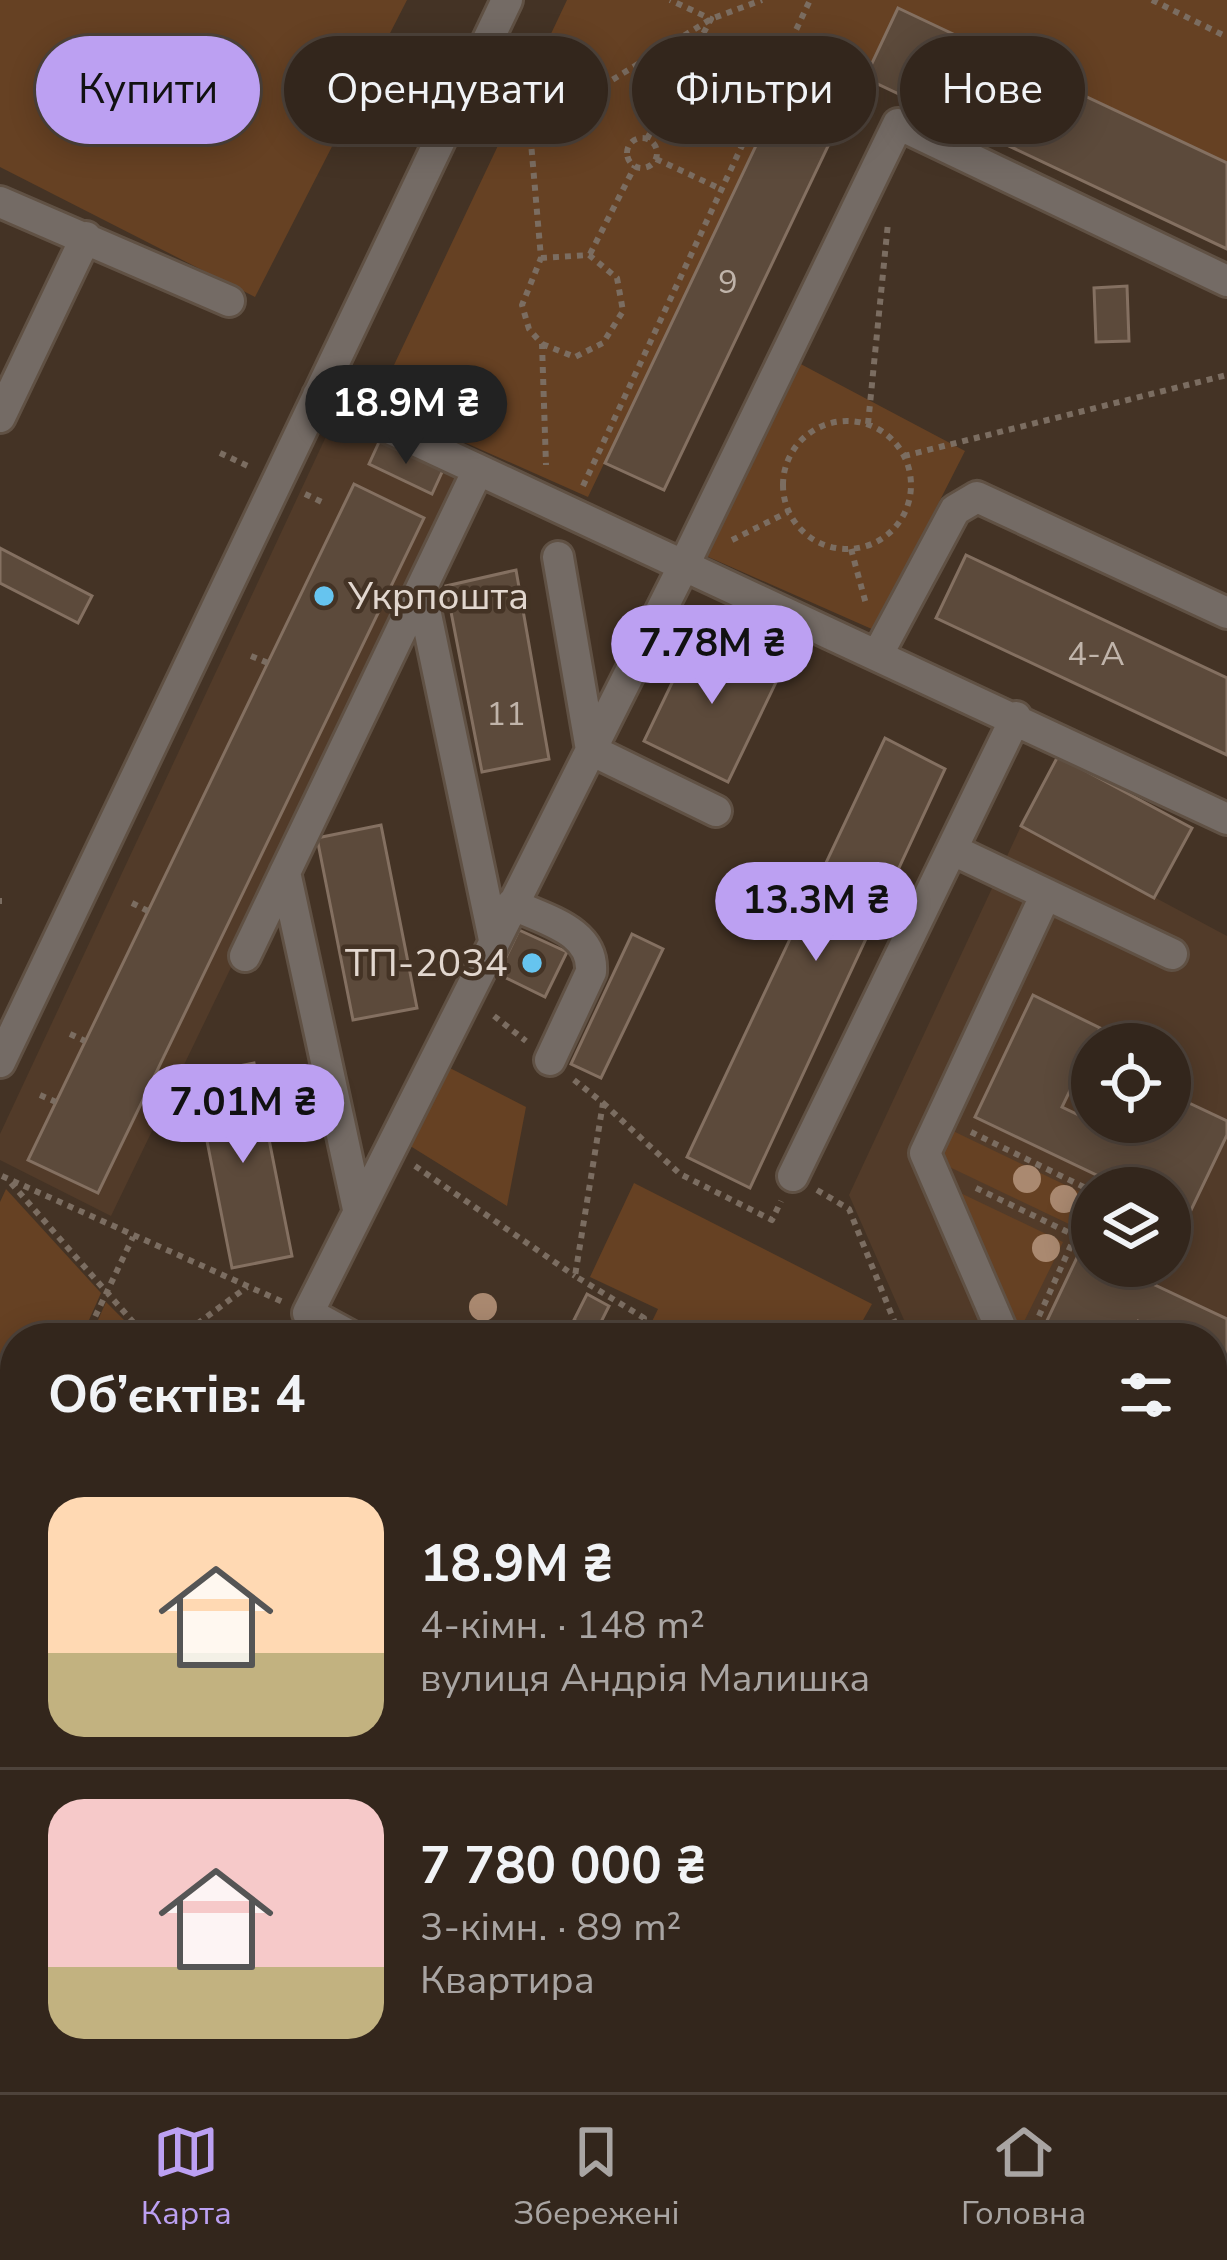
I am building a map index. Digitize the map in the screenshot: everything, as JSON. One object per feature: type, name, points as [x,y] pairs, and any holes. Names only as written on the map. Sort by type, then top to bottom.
[{"type":"street","points":[[0,1062],[507,0]]},
{"type":"street","points":[[326,1323],[308,1313],[686,562],[898,124],[1227,281]]},
{"type":"street","points":[[0,202],[229,301]]},
{"type":"street","points":[[0,417],[86,237]]},
{"type":"street","points":[[318,395],[879,652],[1227,819]]},
{"type":"street","points":[[245,956],[478,470]]},
{"type":"street","points":[[879,652],[955,510],[976,497],[1227,613]]},
{"type":"street","points":[[558,557],[591,750]]},
{"type":"street","points":[[421,590],[494,940]]},
{"type":"street","points":[[793,1176],[1016,716]]},
{"type":"street","points":[[591,750],[716,811]]},
{"type":"street","points":[[953,850],[1172,954]]},
{"type":"street","points":[[285,872],[358,1209]]},
{"type":"street","points":[[999,1323],[926,1153],[1046,894]]},
{"type":"street","points":[[512,904],[577,936],[592,957],[591,972],[550,1060]]},
{"type":"path","points":[[670,0],[711,19]]},
{"type":"path","points":[[738,13],[744,0]]},
{"type":"path","points":[[608,83],[711,19],[738,13],[762,0]]},
{"type":"path","points":[[578,498],[810,0]]},
{"type":"path","points":[[1151,0],[1227,37]]},
{"type":"path","points":[[702,36],[711,19]]},
{"type":"path","points":[[531,144],[541,258],[522,305],[529,329],[542,344],[575,357],[603,343],[623,311],[617,278],[590,255],[541,258]]},
{"type":"path","points":[[632,144],[627,154],[635,166],[645,168],[656,159]]},
{"type":"path","points":[[652,144],[656,159]]},
{"type":"path","points":[[656,159],[721,189]]},
{"type":"path","points":[[590,255],[635,166]]},
{"type":"path","points":[[868,424],[889,217]]},
{"type":"path","points":[[542,344],[547,483]]},
{"type":"path","points":[[904,456],[1227,375]]},
{"type":"path","points":[[842,421],[868,424],[889,437],[904,456],[911,481],[908,506],[896,528],[875,543],[851,549],[826,547],[804,534],[786,502],[786,465],[798,443],[818,428],[842,421]]},
{"type":"path","points":[[851,549],[879,652]]},
{"type":"path","points":[[251,656],[268,663]]},
{"type":"path","points":[[132,903],[148,911]]},
{"type":"path","points":[[467,994],[603,1103],[680,1174],[772,1220],[793,1176],[849,1209],[895,1323]]},
{"type":"path","points":[[70,1034],[85,1041]]},
{"type":"path","points":[[40,1095],[56,1102]]},
{"type":"path","points":[[575,1276],[603,1103]]},
{"type":"path","points":[[941,1118],[1071,1184]]},
{"type":"path","points":[[389,1148],[644,1318],[643,1323]]},
{"type":"path","points":[[932,1167],[1071,1234]]},
{"type":"path","points":[[4,1177],[308,1313]]},
{"type":"path","points":[[4,1177],[133,1323]]},
{"type":"path","points":[[92,1323],[133,1238]]},
{"type":"path","points":[[1037,1323],[1071,1247]]},
{"type":"path","points":[[198,1323],[247,1287]]},
{"type":"shaded area","points":[[0,0],[407,0],[389,36],[284,36],[284,144],[333,144],[255,297],[0,167]]},
{"type":"shaded area","points":[[567,0],[1227,0],[1227,163],[1085,97],[1085,36],[956,36],[898,9],[876,55],[876,36],[632,36],[632,144],[757,144],[588,497],[376,403],[499,144],[608,144],[608,36],[550,36]]},
{"type":"shaded area","points":[[795,361],[965,451],[874,630],[704,555]]},
{"type":"shaded area","points":[[344,398],[475,462],[111,1216],[0,1160],[0,1134]]},
{"type":"shaded area","points":[[1021,826],[1227,936],[1227,1323],[905,1323],[849,1195]]},
{"type":"shaded area","points":[[444,1065],[526,1107],[507,1206],[407,1144]]},
{"type":"shaded area","points":[[953,1131],[1071,1188],[1071,1220],[1069,1224],[939,1162]]},
{"type":"shaded area","points":[[634,1183],[872,1304],[861,1323],[651,1323],[658,1309],[590,1277]]},
{"type":"shaded area","points":[[950,1188],[1063,1242],[1023,1323],[1009,1323]]},
{"type":"shaded area","points":[[6,1189],[101,1293],[88,1323],[0,1323],[0,1202]]},
{"type":"shaded area","points":[[106,1302],[127,1323],[97,1323]]},
{"type":"building","points":[[898,8],[957,36],[900,36],[900,95],[876,83],[876,55]]},
{"type":"building","points":[[1085,96],[1227,163],[1227,249],[1005,144],[1085,144]]},
{"type":"building","points":[[757,144],[829,144],[664,490],[605,463]]},
{"type":"building","points":[[1127,286],[1129,341],[1096,342],[1094,288]]},
{"type":"building","points":[[380,440],[443,470],[432,494],[369,464]]},
{"type":"building","points":[[354,484],[424,518],[98,1193],[28,1160]]},
{"type":"building","points":[[0,548],[92,596],[78,623],[0,583]]},
{"type":"building","points":[[966,555],[1227,678],[1227,755],[936,618]]},
{"type":"building","points":[[516,570],[549,759],[482,772],[446,586]]},
{"type":"building","points":[[696,633],[780,674],[728,782],[644,741]]},
{"type":"building","points":[[885,738],[945,769],[750,1188],[687,1157]]},
{"type":"building","points":[[1058,756],[1192,828],[1154,898],[1021,826]]},
{"type":"building","points":[[381,825],[417,1008],[353,1020],[317,838]]},
{"type":"building","name":"ТП-2034","points":[[519,930],[567,952],[545,997],[498,974]]},
{"type":"building","points":[[632,934],[663,949],[601,1078],[571,1064]]},
{"type":"building","points":[[1033,995],[1090,1023],[1071,1023],[1071,1088],[1062,1107],[1071,1111],[1071,1143],[1191,1143],[1191,1104],[1227,1121],[1227,1135],[1191,1210],[1191,1167],[1080,1167],[975,1117]]},
{"type":"building","points":[[254,1063],[292,1256],[232,1268],[194,1075]]},
{"type":"building","points":[[1071,1270],[1071,1287],[1159,1287],[1227,1319],[1227,1323],[1046,1323]]},
{"type":"building","points":[[587,1294],[609,1306],[600,1323],[574,1320]]},
{"type":"place","name":"Укрпошта","points":[[324,596]]},
{"type":"place","name":"ТП-2034","points":[[532,963]]}]
